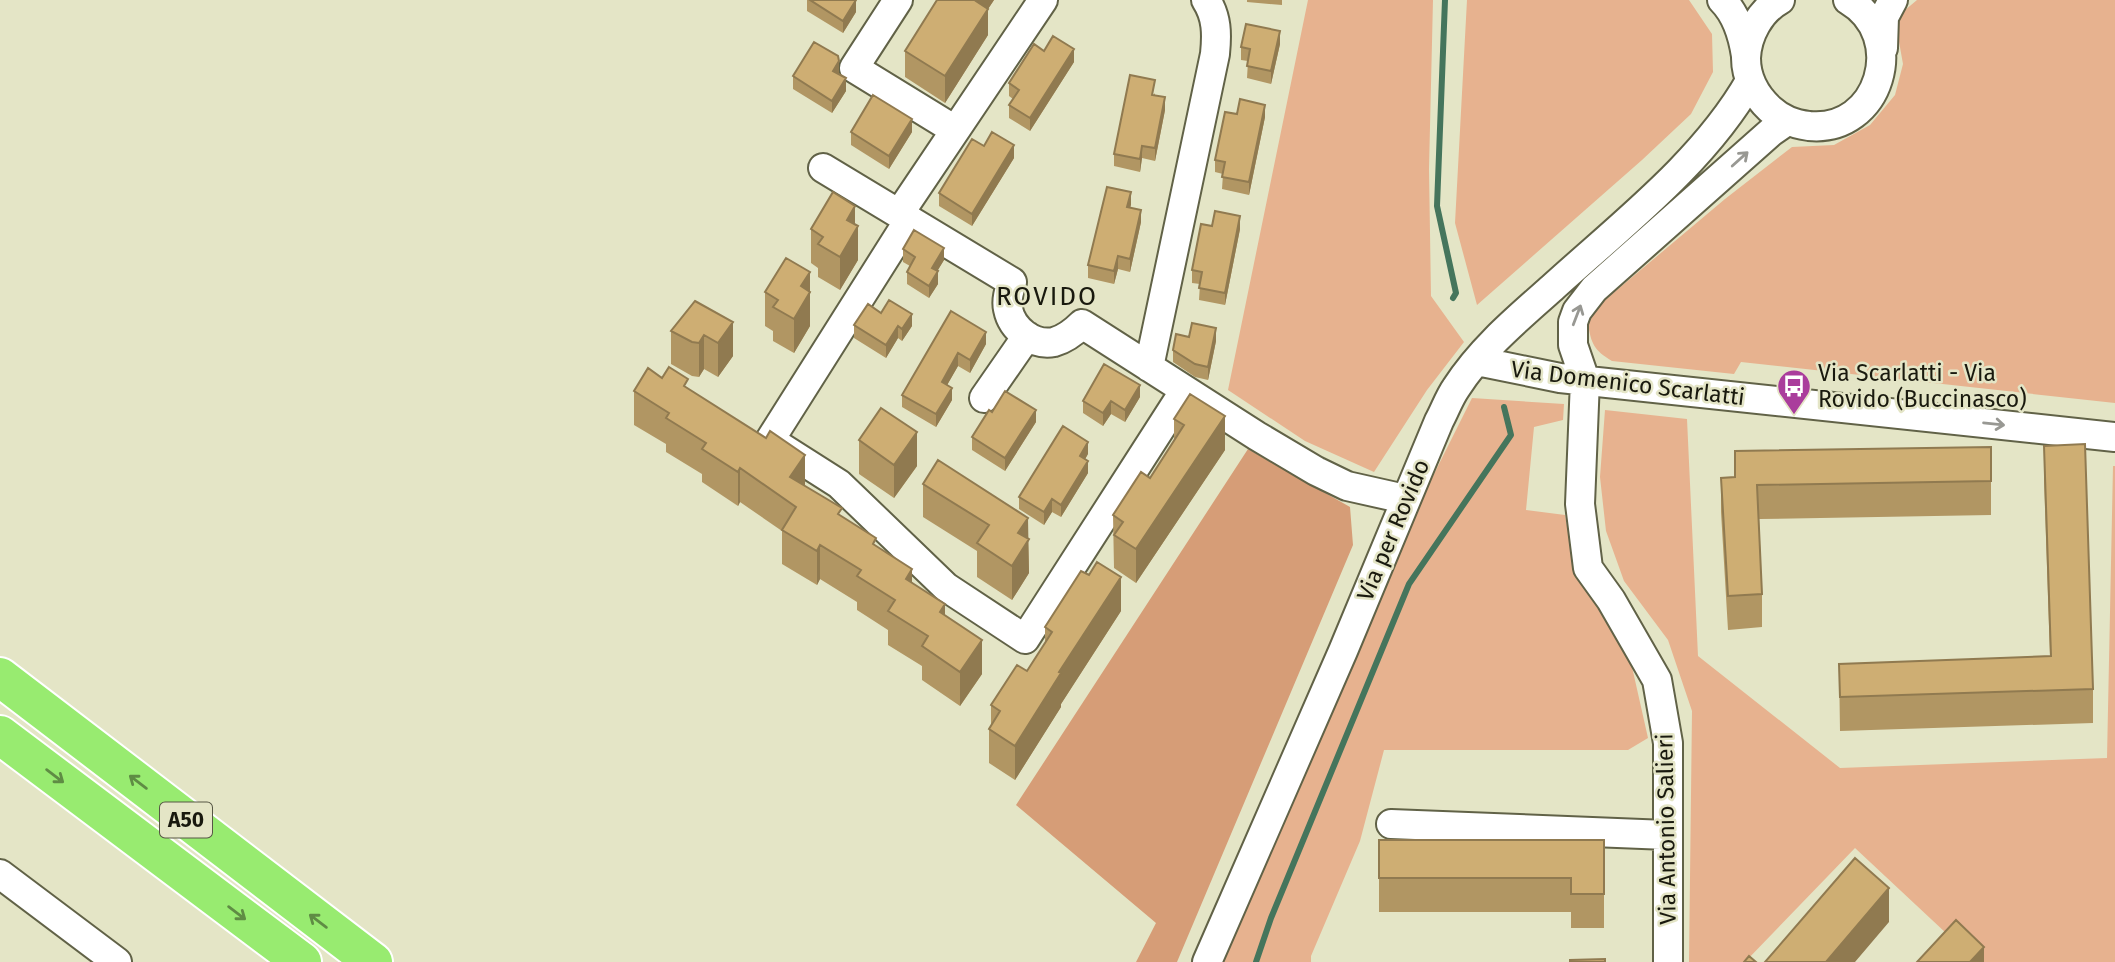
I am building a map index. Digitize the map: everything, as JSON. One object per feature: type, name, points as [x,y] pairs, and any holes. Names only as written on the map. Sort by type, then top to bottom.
[{"type":"highway","name":"A50","points":[[0,677],[373,962]]},
{"type":"highway","name":"A50","points":[[0,736],[302,962]]},
{"type":"street","points":[[898,0],[854,68],[955,130]]},
{"type":"street","points":[[1044,0],[955,130],[904,217],[759,433],[839,484],[946,587],[1025,639],[1185,390]]},
{"type":"street","points":[[1149,367],[1215,54],[1216,25],[1206,0]]},
{"type":"street","points":[[1722,0],[1742,35],[1748,68],[1761,100],[1782,118],[1816,126],[1851,116],[1865,104],[1875,89],[1881,72],[1884,17],[1893,0]]},
{"type":"street","name":"Via per Rovido","points":[[1207,962],[1343,651],[1405,499],[1455,389],[1476,360],[1511,324],[1681,170],[1731,112],[1748,68],[1750,36],[1759,18],[1780,0]]},
{"type":"street","points":[[1848,0],[1870,19],[1879,36],[1882,54]]},
{"type":"street","name":"Via per Rovido","points":[[1681,170],[1761,121],[1782,118]]},
{"type":"street","name":"Via Antonio Salieri","points":[[1668,962],[1668,743],[1657,680],[1611,600],[1588,568],[1580,503],[1585,380],[1576,359],[1573,322],[1582,303],[1594,289],[1771,132],[1782,118]]},
{"type":"street","points":[[823,168],[1012,282],[1008,309],[1016,327],[1027,336],[1040,342],[1054,342],[1072,334],[1082,324],[1257,436],[1326,476],[1354,489],[1405,499]]},
{"type":"street","points":[[984,398],[1027,336]]},
{"type":"street","name":"Via Domenico Scarlatti","points":[[1476,360],[1542,375],[2115,437]]},
{"type":"street","points":[[1391,824],[1667,835]]},
{"type":"street","points":[[0,874],[117,962]]},
{"type":"shaded area","points":[[1308,0],[1433,0],[1429,169],[1431,296],[1464,342],[1427,390],[1374,472],[1305,441],[1228,390]]},
{"type":"shaded area","points":[[1467,0],[1689,0],[1712,34],[1713,72],[1691,114],[1477,305],[1455,223]]},
{"type":"shaded area","points":[[1917,0],[2115,0],[2115,403],[1741,362],[1734,374],[1612,361],[1597,350],[1588,323],[1599,305],[1725,199],[1792,147],[1834,145],[1870,125],[1895,95],[1903,64],[1896,25],[1898,16]]},
{"type":"shaded area","points":[[1472,398],[1564,404],[1563,420],[1534,427],[1526,510],[1565,515],[1576,572],[1630,658],[1648,738],[1628,750],[1384,750],[1360,841],[1311,956],[1311,962],[1217,962],[1421,500]]},
{"type":"shaded area","points":[[1605,410],[1687,419],[1698,656],[1840,768],[2107,758],[2115,466],[2115,962],[1977,962],[1855,848],[1745,962],[1689,962],[1692,711],[1668,640],[1624,581],[1606,531],[1600,477]]},
{"type":"shaded area","points":[[1248,449],[1350,507],[1353,545],[1177,962],[1136,962],[1156,923],[1016,805]]},
{"type":"building","points":[[810,0],[856,0],[843,21]]},
{"type":"building","points":[[937,0],[977,0],[988,9],[945,76],[905,51]]},
{"type":"building","points":[[1246,24],[1280,31],[1271,71],[1247,66],[1250,49],[1241,47]]},
{"type":"building","points":[[1053,36],[1074,49],[1030,118],[1009,105],[1019,90],[1009,83],[1034,44],[1044,51]]},
{"type":"building","points":[[814,42],[838,56],[839,61],[833,71],[846,78],[832,101],[793,76]]},
{"type":"building","points":[[1130,75],[1155,80],[1152,95],[1165,97],[1155,148],[1142,146],[1140,159],[1114,154]]},
{"type":"building","points":[[873,95],[912,119],[889,156],[851,132]]},
{"type":"building","points":[[1240,99],[1265,105],[1249,182],[1222,177],[1225,162],[1215,160],[1225,112],[1237,114]]},
{"type":"building","points":[[992,132],[1014,145],[972,214],[939,193],[972,139],[984,146]]},
{"type":"building","points":[[1107,187],[1131,192],[1127,207],[1141,210],[1130,259],[1118,256],[1114,271],[1088,265]]},
{"type":"building","points":[[833,192],[855,206],[847,220],[858,226],[840,257],[818,244],[823,237],[811,229]]},
{"type":"building","points":[[1215,211],[1240,216],[1225,293],[1199,288],[1202,272],[1192,270],[1201,224],[1212,226]]},
{"type":"building","points":[[914,230],[944,248],[932,268],[938,271],[929,286],[907,272],[915,257],[903,249]]},
{"type":"building","points":[[786,258],[810,272],[801,286],[810,292],[794,319],[773,307],[778,300],[765,292]]},
{"type":"building","points":[[889,300],[912,314],[902,329],[898,326],[886,345],[854,325],[868,304],[881,313]]},
{"type":"building","points":[[695,301],[733,322],[718,343],[704,335],[699,343],[692,342],[671,331]]},
{"type":"building","points":[[951,311],[986,332],[970,360],[958,353],[942,382],[952,388],[936,414],[902,395]]},
{"type":"building","points":[[1192,323],[1216,328],[1208,367],[1195,364],[1173,350],[1176,334],[1189,337]]},
{"type":"building","points":[[1104,364],[1140,385],[1125,410],[1111,401],[1103,413],[1083,401]]},
{"type":"building","points":[[669,367],[688,379],[684,386],[766,438],[770,431],[805,455],[790,477],[842,508],[838,514],[876,538],[873,544],[912,569],[906,579],[945,604],[940,612],[982,640],[960,672],[922,646],[928,636],[888,611],[895,600],[857,576],[861,570],[820,545],[817,551],[782,530],[796,507],[740,468],[738,472],[702,449],[706,443],[666,418],[669,413],[634,391],[648,368],[662,378]]},
{"type":"building","points":[[1005,391],[1036,410],[1005,458],[972,437]]},
{"type":"building","points":[[1190,394],[1225,416],[1136,549],[1114,535],[1123,522],[1113,515],[1141,472],[1150,478],[1184,425],[1174,419]]},
{"type":"building","points":[[881,408],[917,432],[894,465],[859,440]]},
{"type":"building","points":[[1063,426],[1088,442],[1080,456],[1088,461],[1061,505],[1052,499],[1044,512],[1019,497]]},
{"type":"building","points":[[2085,444],[2093,689],[1840,697],[1839,664],[2051,656],[2044,446]]},
{"type":"building","points":[[1991,447],[1991,481],[1757,485],[1762,594],[1728,596],[1721,478],[1735,477],[1735,451]]},
{"type":"building","points":[[938,460],[1028,518],[1018,533],[1029,539],[1012,566],[977,543],[989,525],[923,484]]},
{"type":"building","points":[[1097,562],[1121,577],[1015,746],[989,729],[1000,711],[991,705],[1017,665],[1027,671],[1052,632],[1045,627],[1081,571],[1089,575]]},
{"type":"building","points":[[1379,840],[1604,840],[1604,894],[1571,894],[1571,878],[1379,878]]},
{"type":"building","points":[[1855,858],[1889,888],[1826,962],[1765,962]]},
{"type":"building","points":[[1956,920],[1984,947],[1970,962],[1917,962]]},
{"type":"building","points":[[1749,956],[1756,962],[1744,962]]},
{"type":"building","points":[[1605,959],[1605,962],[1570,962],[1570,960]]},
{"type":"waterway","points":[[1445,0],[1437,206],[1456,293],[1453,298]]},
{"type":"waterway","points":[[1256,962],[1271,918],[1409,584],[1511,435],[1504,407]]},
{"type":"place","name":"Via Scarlatti - Via Rovido (Buccinasco)","points":[[1794,416]]},
{"type":"district","name":"ROVIDO","points":[[1047,296]]}]
